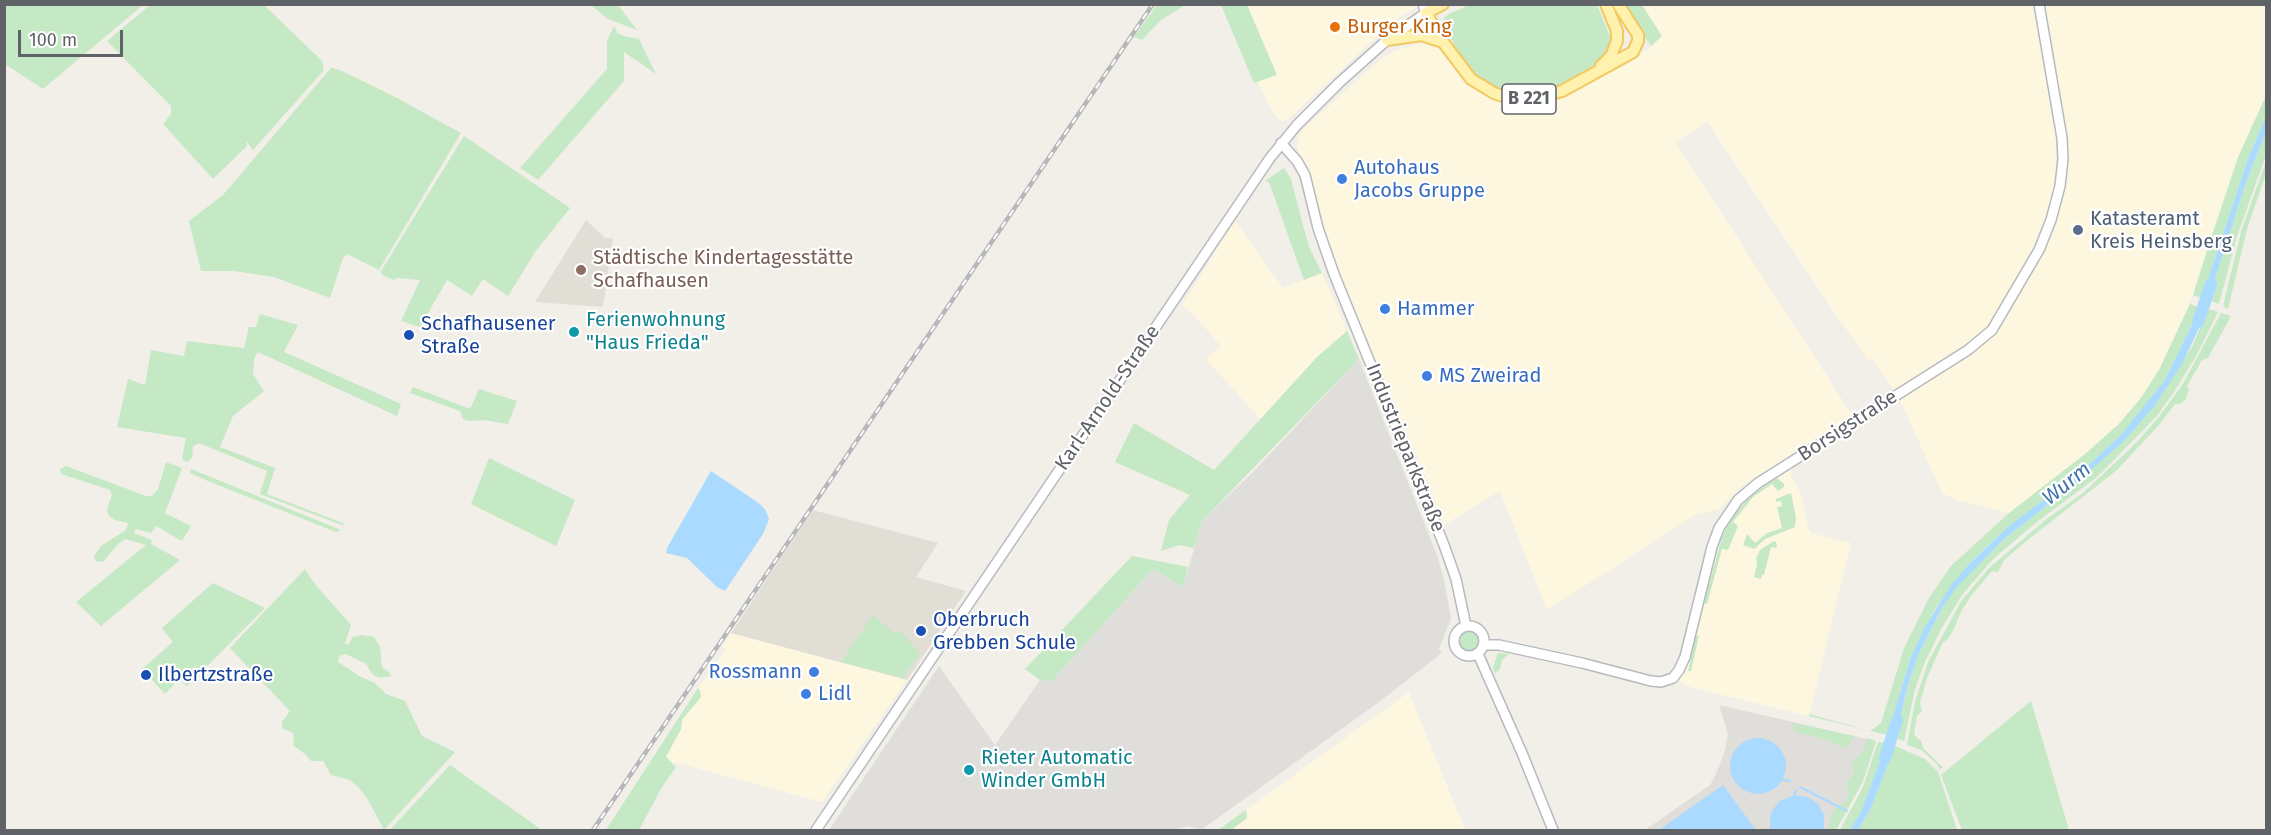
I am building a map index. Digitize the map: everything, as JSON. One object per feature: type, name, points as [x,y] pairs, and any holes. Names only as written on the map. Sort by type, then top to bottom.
[{"type":"main road","name":"Karl-Arnold-Straße","points":[[1425,9],[1443,4]]},
{"type":"main road","name":"B 221","points":[[1425,9],[1443,42],[1471,79],[1494,93],[1508,98],[1534,99],[1549,96],[1583,80],[1611,56],[1617,41],[1615,25],[1606,4]]},
{"type":"main road","name":"B 221","points":[[1597,70],[1629,55],[1637,44],[1637,32],[1618,4]]},
{"type":"main road","points":[[1387,40],[1420,35],[1443,42]]},
{"type":"street","name":"Borsigstraße","points":[[1484,645],[1499,645],[1651,681],[1661,682],[1670,679],[1679,670],[1685,657],[1712,547],[1722,522],[1738,500],[1758,483],[1968,350],[1992,330],[2041,244],[2051,220],[2060,186],[2063,159],[2062,138],[2039,4]]},
{"type":"street","name":"Karl-Arnold-Straße","points":[[816,831],[1281,143],[1340,82],[1425,9]]},
{"type":"street","name":"Industrieparkstraße","points":[[1281,143],[1297,161],[1305,176],[1318,228],[1334,273],[1444,544],[1456,579],[1466,626]]},
{"type":"street","points":[[1466,626],[1471,626],[1483,634],[1484,645],[1478,654],[1465,656],[1455,647],[1454,642],[1457,632],[1466,626]]},
{"type":"street","points":[[1478,654],[1522,753],[1553,831]]},
{"type":"shaded area","points":[[1247,5],[1420,5],[1396,19],[1283,121],[1276,117],[1257,82],[1277,74]]},
{"type":"shaded area","points":[[1642,5],[2266,5],[2266,96],[2252,124],[2190,302],[2159,370],[2141,398],[2117,425],[2085,454],[2009,513],[1957,500],[1942,493],[1900,400],[1873,359],[1868,359],[1836,315],[1707,121],[1676,143],[1852,415],[1741,487],[1720,509],[1695,515],[1547,610],[1500,491],[1444,525],[1342,280],[1320,216],[1310,171],[1298,151],[1297,142],[1300,132],[1381,59],[1395,51],[1419,44],[1425,38],[1436,45],[1458,74],[1484,95],[1517,104],[1536,105],[1554,101],[1627,62],[1648,49],[1662,36]]},
{"type":"shaded area","name":"Städtische Kindertagesstätte Schafhausen","points":[[586,220],[605,238],[613,238],[603,307],[535,302]]},
{"type":"shaded area","points":[[1235,221],[1283,288],[1322,273],[1347,331],[1317,357],[1261,420],[1206,359],[1221,346],[1182,305]]},
{"type":"shaded area","points":[[1359,359],[1438,558],[1451,619],[1439,649],[1442,653],[1375,705],[1201,830],[1188,826],[1172,830],[829,830],[939,666],[995,745],[1040,680],[1052,681],[1153,569],[1183,587],[1202,521],[1256,469]]},
{"type":"shaded area","points":[[1792,468],[1791,476],[1801,494],[1811,533],[1851,543],[1809,716],[1690,687],[1679,680],[1688,666],[1716,555],[1728,521],[1749,495]]},
{"type":"shaded area","points":[[813,510],[938,543],[916,577],[966,591],[907,680],[731,633]]},
{"type":"shaded area","points":[[731,633],[907,680],[822,802],[674,762],[673,764],[666,757],[681,729],[682,720],[701,697],[698,688],[726,649],[722,647]]},
{"type":"shaded area","points":[[1409,692],[1465,830],[1231,830],[1247,818],[1246,810]]},
{"type":"shaded area","points":[[1719,705],[1876,741],[1863,781],[1836,830],[1645,830],[1710,785],[1724,754],[1728,734]]},
{"type":"green space","points":[[4,5],[143,5],[43,89],[5,64]]},
{"type":"green space","points":[[150,5],[264,5],[322,61],[324,70],[253,150],[246,141],[247,146],[213,179],[163,124],[171,114],[171,106],[107,41]]},
{"type":"green space","points":[[591,5],[618,5],[637,30],[608,19]]},
{"type":"green space","points":[[1157,5],[1185,5],[1161,20],[1142,40],[1134,37]]},
{"type":"green space","points":[[1221,5],[1247,5],[1277,75],[1254,83]]},
{"type":"green space","points":[[1469,5],[1597,5],[1610,36],[1609,49],[1605,56],[1582,74],[1551,89],[1526,95],[1496,89],[1474,75],[1460,56],[1443,22],[1449,14]]},
{"type":"green space","points":[[1621,5],[1642,5],[1662,36],[1651,46]]},
{"type":"green space","points":[[614,26],[617,33],[639,39],[656,74],[624,52],[624,81],[538,180],[520,168],[607,69],[607,41]]},
{"type":"green space","points":[[331,68],[340,70],[397,98],[461,133],[379,270],[347,254],[343,258],[330,298],[274,277],[234,271],[201,271],[189,221],[223,195]]},
{"type":"green space","points":[[2266,96],[2266,117],[2249,156],[2202,298],[2193,295],[2238,157]]},
{"type":"green space","points":[[2266,131],[2266,155],[2237,236],[2219,304],[2208,300],[2209,295],[2245,185]]},
{"type":"green space","points":[[464,136],[570,208],[535,252],[508,296],[483,279],[472,296],[447,280],[420,327],[401,321],[420,280],[397,278],[394,280],[382,275],[381,271]]},
{"type":"green space","points":[[2266,162],[2266,174],[2247,229],[2228,309],[2223,306],[2242,228]]},
{"type":"green space","points":[[1284,168],[1291,179],[1310,249],[1322,273],[1304,280],[1269,182],[1265,181]]},
{"type":"green space","points":[[2190,304],[2200,308],[2165,380],[2121,435],[2083,470],[2038,504],[1969,564],[1934,611],[1911,657],[1889,735],[1870,731],[1881,723],[1904,648],[1929,598],[1951,566],[2009,513],[2085,454],[2118,425],[2141,398],[2159,370]]},
{"type":"green space","points":[[2208,309],[2218,312],[2196,356],[2156,417],[2097,477],[2038,521],[1992,560],[1962,595],[1941,629],[1925,662],[1915,689],[1904,741],[1896,738],[1908,684],[1919,653],[1942,608],[1956,587],[2003,540],[2083,477],[2156,404],[2193,345]]},
{"type":"green space","points":[[2221,313],[2231,316],[2208,358],[2202,360],[2187,386],[2189,389],[2186,399],[2180,404],[2175,404],[2117,470],[2004,560],[1998,572],[1992,571],[1970,597],[1953,631],[1943,642],[1927,678],[1920,703],[1922,711],[1917,716],[1914,735],[1921,741],[1923,748],[1943,768],[1939,769],[1937,764],[1921,750],[1907,745],[1915,702],[1928,662],[1962,600],[1989,568],[2048,518],[2083,493],[2136,443],[2183,384]]},
{"type":"green space","points":[[260,314],[298,325],[284,352],[401,404],[397,416],[258,352],[254,359],[253,374],[264,391],[233,416],[220,447],[275,468],[267,494],[345,524],[342,525],[260,494],[267,471],[199,443],[193,446],[192,458],[187,462],[182,459],[186,438],[117,427],[128,379],[145,385],[151,350],[184,356],[187,341],[244,348],[249,327],[256,327]]},
{"type":"green space","points":[[1347,331],[1359,359],[1202,521],[1194,548],[1179,545],[1161,551],[1169,520],[1190,495],[1115,462],[1134,423],[1214,470],[1317,357]]},
{"type":"green space","points":[[413,387],[470,409],[479,389],[517,401],[508,424],[483,420],[469,421],[463,419],[460,411],[410,393]]},
{"type":"green space","points":[[489,458],[575,500],[556,546],[471,504]]},
{"type":"green space","points":[[166,462],[182,468],[165,513],[191,526],[182,541],[156,526],[151,533],[136,529],[134,533],[152,540],[151,544],[180,560],[101,626],[76,602],[146,545],[126,539],[119,543],[103,562],[96,561],[94,556],[101,546],[126,530],[128,523],[115,520],[108,515],[107,509],[112,495],[110,490],[61,474],[60,469],[66,466],[146,496],[152,496],[158,489]]},
{"type":"green space","points":[[191,469],[341,530],[336,532],[208,481],[190,473]]},
{"type":"green space","points":[[1777,478],[1784,484],[1784,487],[1778,491],[1772,484],[1753,497],[1733,522],[1738,526],[1728,550],[1722,549],[1707,604],[1704,603],[1722,537],[1730,520],[1750,496]]},
{"type":"green space","points":[[1791,493],[1796,518],[1795,527],[1765,539],[1754,549],[1743,545],[1747,534],[1755,543],[1767,533],[1782,528],[1777,507],[1782,506],[1781,501],[1776,502],[1776,499]]},
{"type":"green space","points":[[1774,541],[1777,546],[1776,548],[1771,547],[1764,575],[1761,579],[1754,577],[1756,558],[1760,550]]},
{"type":"green space","points":[[1132,556],[1188,567],[1183,587],[1153,569],[1052,681],[1040,680],[1025,669]]},
{"type":"green space","points":[[305,569],[314,583],[351,625],[345,643],[348,645],[353,637],[361,635],[374,637],[380,647],[382,667],[391,676],[380,678],[373,675],[366,664],[346,654],[339,656],[338,662],[375,683],[386,694],[405,701],[422,736],[455,752],[384,830],[367,798],[358,787],[350,780],[331,775],[323,761],[311,761],[294,746],[293,733],[282,728],[282,722],[290,711],[230,648]]},
{"type":"green space","points":[[213,583],[265,608],[187,686],[179,679],[165,694],[142,669],[173,642],[162,628]]},
{"type":"green space","points":[[873,615],[894,633],[900,631],[920,653],[903,678],[841,662]]},
{"type":"green space","points":[[1469,630],[1477,633],[1480,641],[1477,649],[1469,652],[1461,649],[1458,641],[1461,633]]},
{"type":"green space","points":[[1699,635],[1691,671],[1688,671],[1696,636]]},
{"type":"green space","points":[[1498,653],[1509,654],[1502,660],[1500,669],[1495,674],[1493,667]]},
{"type":"green space","points":[[698,688],[701,697],[682,720],[681,729],[666,757],[676,767],[662,787],[639,830],[606,830]]},
{"type":"green space","points":[[2031,701],[2069,830],[1962,830],[1941,775]]},
{"type":"green space","points":[[1809,714],[1870,731],[1809,716]]},
{"type":"green space","points":[[1794,723],[1854,736],[1846,749],[1827,740],[1796,732],[1793,729]]},
{"type":"green space","points":[[1867,738],[1876,741],[1863,781],[1836,830],[1828,830],[1836,808],[1847,801],[1849,792],[1846,784],[1855,772],[1851,764],[1864,750]]},
{"type":"green space","points":[[1878,742],[1887,743],[1861,813],[1850,830],[1840,830],[1863,787]]},
{"type":"green space","points":[[1895,746],[1925,759],[1938,772],[1957,830],[1858,830],[1871,808]]},
{"type":"green space","points":[[450,765],[542,830],[390,830]]},
{"type":"green space","points":[[1246,810],[1247,818],[1231,830],[1218,830]]},
{"type":"water","points":[[2266,117],[2266,131],[2245,185],[2208,300],[2202,298],[2249,156]]},
{"type":"water","points":[[2200,308],[2208,309],[2183,362],[2156,404],[2124,441],[2083,477],[2003,540],[1956,588],[1942,608],[1919,653],[1908,684],[1896,738],[1889,735],[1911,657],[1925,627],[1952,584],[1969,564],[2009,526],[2083,470],[2121,435],[2165,380]]},
{"type":"water","points":[[711,471],[760,504],[769,519],[763,534],[725,591],[717,587],[687,558],[666,553]]},
{"type":"water","points":[[1758,738],[1769,740],[1778,746],[1784,755],[1786,766],[1784,777],[1778,786],[1769,792],[1758,794],[1747,792],[1738,786],[1732,777],[1730,766],[1732,755],[1738,746],[1747,740]]},
{"type":"water","points":[[1887,743],[1895,746],[1871,808],[1858,830],[1850,830],[1861,812]]},
{"type":"water","points":[[1723,785],[1756,830],[1659,830]]},
{"type":"water","points":[[1794,795],[1808,797],[1818,804],[1824,815],[1824,830],[1770,830],[1770,816],[1774,808],[1780,801]]},
{"type":"waterway","name":"Wurm","points":[[2198,322],[2211,284]]},
{"type":"waterway","name":"Wurm","points":[[1885,758],[1897,720]]},
{"type":"waterway","points":[[1782,780],[1790,781]]},
{"type":"waterway","points":[[1800,787],[1847,811]]},
{"type":"waterway","points":[[1794,795],[1796,790]]},
{"type":"railway","points":[[593,830],[1153,4]]},
{"type":"place","name":"Burger King","points":[[1335,27]]},
{"type":"place","name":"Autohaus Jacobs Gruppe","points":[[1342,179]]},
{"type":"place","name":"Katasteramt Kreis Heinsberg","points":[[2078,230]]},
{"type":"place","name":"Städtische Kindertagesstätte Schafhausen","points":[[581,270]]},
{"type":"place","name":"Hammer","points":[[1385,309]]},
{"type":"place","name":"Ferienwohnung \"Haus Frieda\"","points":[[574,332]]},
{"type":"place","name":"Schafhausener Straße","points":[[409,335]]},
{"type":"place","name":"MS Zweirad","points":[[1427,376]]},
{"type":"place","name":"Oberbruch Grebben Schule","points":[[921,631]]},
{"type":"place","name":"Rossmann","points":[[814,672]]},
{"type":"place","name":"Ilbertzstraße","points":[[146,675]]},
{"type":"place","name":"Lidl","points":[[806,694]]},
{"type":"place","name":"Rieter Automatic Winder GmbH","points":[[969,770]]}]
